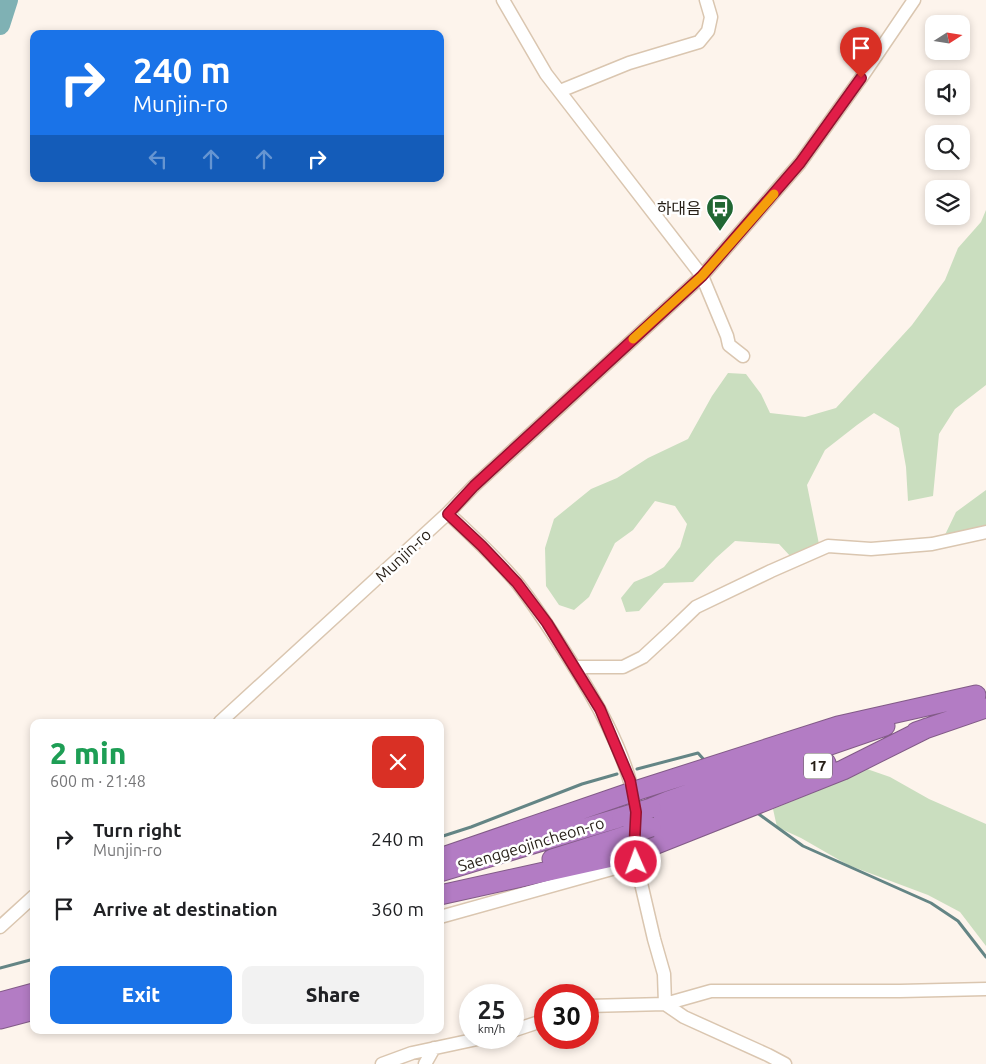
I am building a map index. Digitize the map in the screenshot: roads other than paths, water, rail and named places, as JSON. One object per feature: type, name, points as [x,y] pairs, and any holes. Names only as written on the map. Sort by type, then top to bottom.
[{"type":"highway","points":[[444,857],[632,792],[838,726],[983,699]]},
{"type":"highway","name":"17","points":[[651,818],[776,781],[927,728],[983,699]]},
{"type":"highway","name":"17","points":[[651,818],[668,801],[769,766],[983,699]]},
{"type":"highway","points":[[444,894],[635,857],[843,770],[927,728]]},
{"type":"highway","name":"Saenggeojincheon-ro","points":[[444,871],[622,817],[651,818]]},
{"type":"highway","name":"Saenggeojincheon-ro","points":[[444,890],[567,855],[625,836],[651,818]]},
{"type":"highway","points":[[0,1002],[30,994]]},
{"type":"highway","points":[[0,1019],[30,1011]]},
{"type":"street","points":[[503,0],[546,74],[702,276],[729,345],[743,356]]},
{"type":"street","points":[[560,91],[629,63],[699,42],[708,31],[711,17],[706,0]]},
{"type":"street","name":"Munjin-ro","points":[[223,719],[448,514],[474,486],[702,276],[800,163],[914,0]]},
{"type":"street","points":[[448,514],[517,583],[547,623],[600,709],[630,780],[636,812],[635,857],[664,974],[665,1004]]},
{"type":"street","points":[[575,667],[624,667],[643,657],[696,607],[828,546],[871,549],[932,544],[986,532]]},
{"type":"street","points":[[444,916],[635,857]]},
{"type":"street","points":[[0,927],[30,900]]},
{"type":"street","points":[[599,1006],[665,1004],[712,991],[986,989]]},
{"type":"street","points":[[665,1004],[684,1017],[785,1064]]},
{"type":"street","points":[[382,1064],[398,1062],[412,1053],[459,1043]]},
{"type":"street","points":[[425,1064],[434,1048]]},
{"type":"waterway","points":[[0,25],[8,0]]},
{"type":"waterway","points":[[637,769],[698,753],[706,762]]},
{"type":"waterway","points":[[444,836],[582,784],[617,774]]},
{"type":"waterway","points":[[756,812],[803,846],[931,903],[958,921],[986,957]]},
{"type":"waterway","points":[[0,968],[30,960]]},
{"type":"place","name":"하대음","points":[[720,232]]}]
